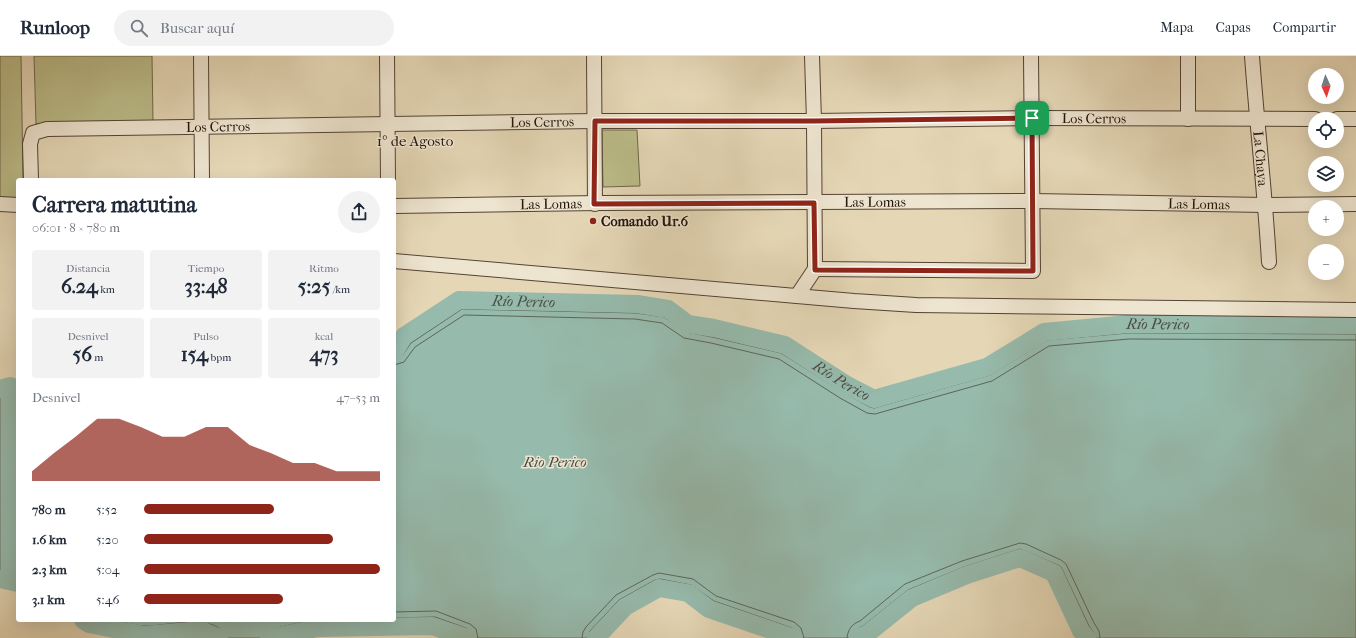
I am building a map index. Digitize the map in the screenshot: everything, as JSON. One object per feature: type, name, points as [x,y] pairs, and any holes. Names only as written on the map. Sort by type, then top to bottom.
[{"type":"street","points":[[201,56],[202,178]]},
{"type":"street","points":[[387,56],[388,178]]},
{"type":"street","points":[[594,56],[594,204]]},
{"type":"street","points":[[797,296],[815,270],[812,56]]},
{"type":"street","points":[[815,270],[1033,271],[1031,56]]},
{"type":"street","points":[[1188,56],[1188,119]]},
{"type":"street","name":"La Chaya","points":[[1252,56],[1256,120],[1266,205],[1269,262]]},
{"type":"street","name":"Los Cerros","points":[[31,178],[30,144],[33,133],[47,129],[202,128],[595,121],[814,121],[1032,118],[1308,119]]},
{"type":"street","points":[[1344,119],[1356,119]]},
{"type":"street","name":"Las Lomas","points":[[396,206],[1033,201],[1266,205],[1356,204]]},
{"type":"street","points":[[0,204],[16,205]]},
{"type":"street","points":[[396,261],[916,305],[1356,310]]},
{"type":"green space","points":[[0,56],[21,56],[23,178],[16,178],[16,199],[0,199]]},
{"type":"green space","points":[[34,56],[152,56],[153,121],[36,124]]},
{"type":"green space","points":[[602,130],[637,130],[640,186],[603,187]]},
{"type":"water","name":"Rio Perico","points":[[459,300],[637,304],[668,309],[688,324],[714,328],[785,345],[847,385],[874,399],[987,367],[1044,332],[1128,324],[1356,325],[1356,638],[1087,638],[1081,631],[1054,573],[1020,558],[967,575],[912,598],[867,634],[858,638],[794,638],[709,609],[688,593],[660,588],[625,607],[596,638],[468,638],[432,626],[317,628],[269,638],[219,638],[201,630],[144,635],[89,624],[86,622],[396,622],[396,350],[404,336]]},
{"type":"water","points":[[10,386],[16,388],[16,583],[0,579],[0,389]]},
{"type":"waterway","name":"Río Perico","points":[[396,350],[404,336],[459,300],[637,304],[668,309],[688,324],[714,328],[785,345],[847,385],[874,399],[987,367],[1044,332],[1128,324],[1356,325]]},
{"type":"waterway","name":"Río Perico","points":[[0,389],[10,386],[16,388]]},
{"type":"waterway","name":"Río Perico","points":[[858,638],[867,634],[912,598],[967,575],[1020,558],[1054,573],[1081,631],[1087,638]]},
{"type":"waterway","name":"Río Perico","points":[[0,579],[16,583]]},
{"type":"waterway","name":"Río Perico","points":[[596,638],[625,607],[659,588],[688,593],[709,609],[794,638]]},
{"type":"waterway","name":"Río Perico","points":[[86,622],[89,624],[144,635],[201,630],[219,638]]},
{"type":"waterway","name":"Río Perico","points":[[269,638],[317,628],[432,626],[468,638]]},
{"type":"place","name":"Comando Ur.6","points":[[593,221]]},
{"type":"district","name":"1º de Agosto","points":[[415,141]]},
{"type":"route","points":[[1032,118],[1033,271],[815,270],[814,203],[594,204],[595,121],[814,121],[1032,118]]}]
